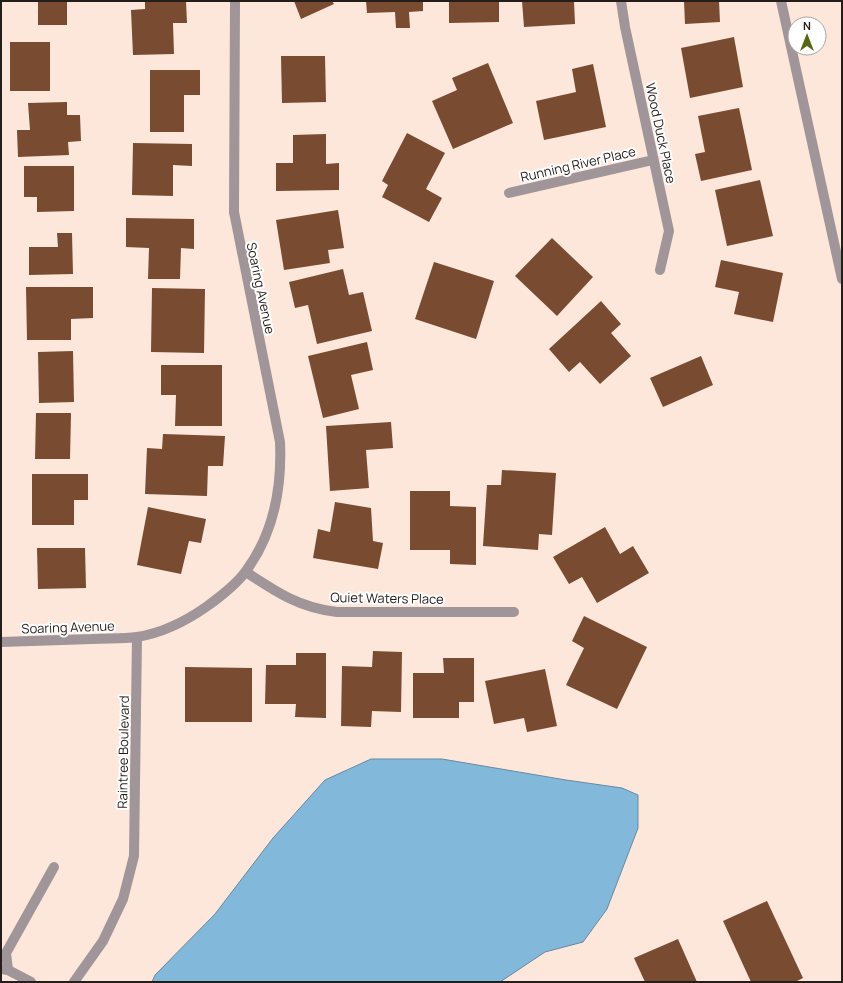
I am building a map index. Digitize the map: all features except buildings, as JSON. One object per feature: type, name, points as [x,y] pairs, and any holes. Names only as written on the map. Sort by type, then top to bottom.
[{"type":"street","name":"Soaring Avenue","points":[[235,1],[234,212],[280,442],[281,466],[279,490],[272,520],[260,548],[246,572]]},
{"type":"street","name":"Wood Duck Place","points":[[621,1],[669,231],[660,270]]},
{"type":"street","points":[[781,1],[842,279]]},
{"type":"street","name":"Running River Place","points":[[509,193],[653,160]]},
{"type":"street","name":"Quiet Waters Place","points":[[246,572],[296,603],[317,610],[337,612],[514,612]]},
{"type":"street","points":[[137,637],[159,632],[199,612],[223,595],[246,572]]},
{"type":"street","name":"Soaring Avenue","points":[[1,642],[137,637]]},
{"type":"street","name":"Raintree Boulevard","points":[[74,982],[103,942],[124,899],[134,856],[137,637]]},
{"type":"street","points":[[31,982],[4,969],[6,953],[54,867]]},
{"type":"water","points":[[371,759],[442,759],[622,788],[638,795],[638,828],[607,909],[583,942],[545,952],[500,982],[152,982],[155,975],[215,914],[273,838],[325,780]]}]
